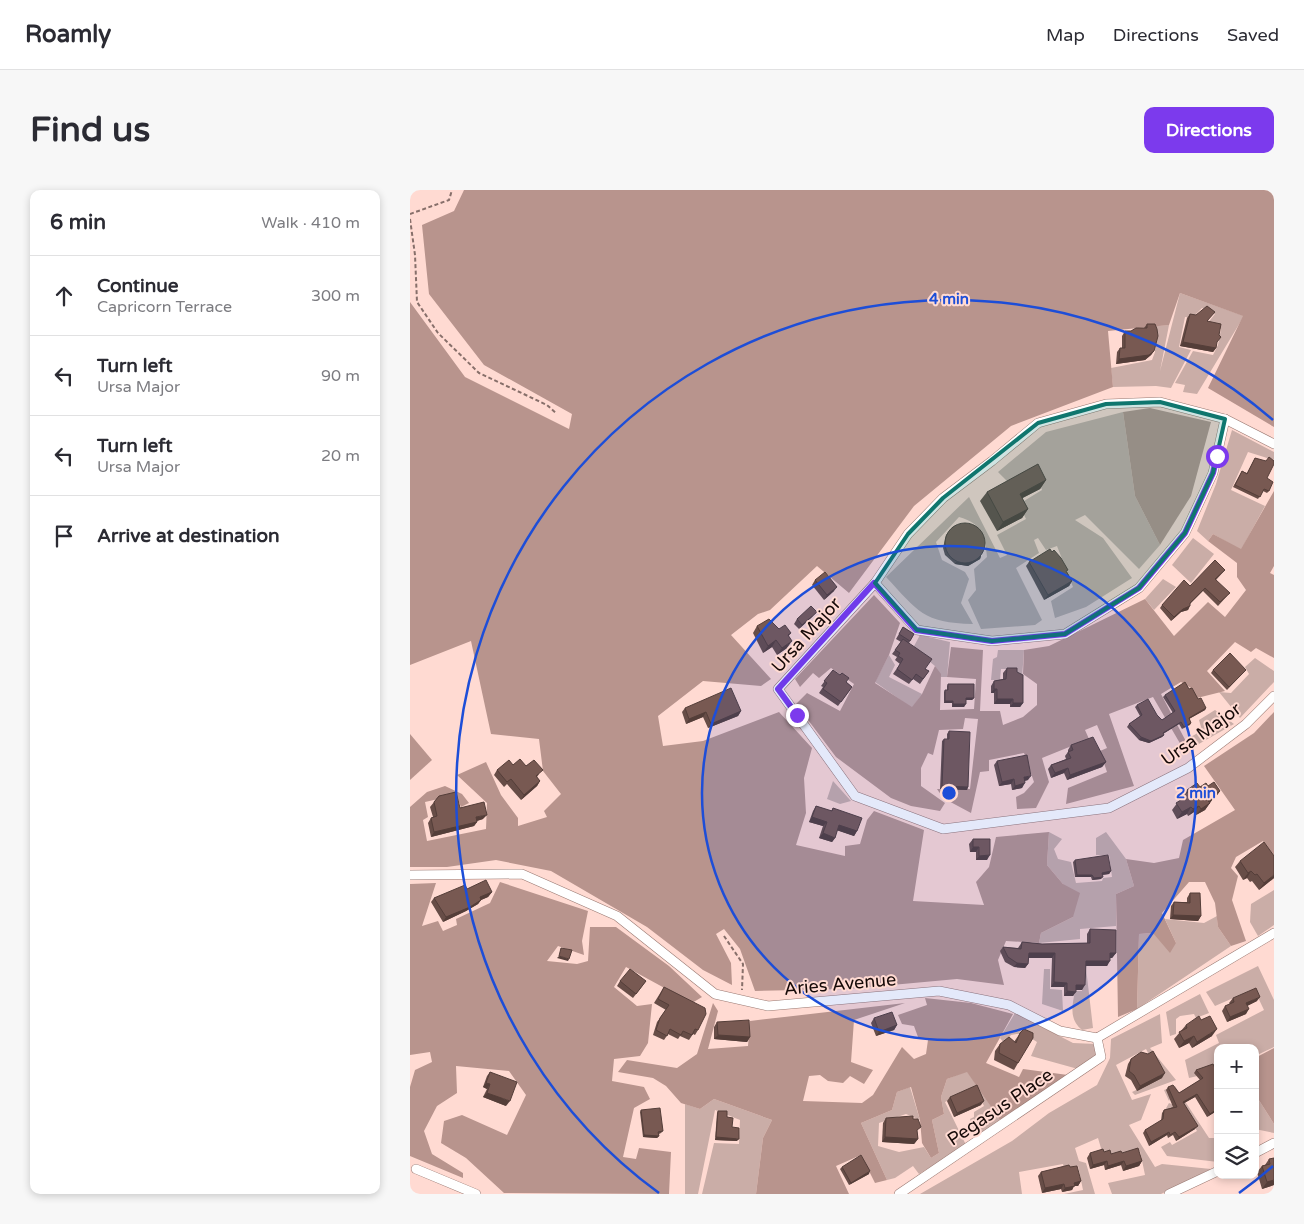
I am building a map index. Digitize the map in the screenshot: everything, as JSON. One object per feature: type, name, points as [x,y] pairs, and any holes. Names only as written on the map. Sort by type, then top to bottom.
[{"type":"street","name":"Ursa Major","points":[[1274,444],[1225,420],[1160,402],[1106,404],[1038,423],[943,498],[908,534],[874,583],[778,689],[855,796],[943,829],[1109,808],[1188,768],[1246,724],[1274,696]]},
{"type":"street","points":[[874,583],[916,630],[992,641],[1065,634],[1139,588],[1185,533],[1213,473],[1225,420]]},
{"type":"street","name":"Aries Avenue","points":[[410,875],[522,874],[617,916],[715,994],[768,1006],[939,991],[1009,1004],[1060,1031],[1097,1038]]},
{"type":"street","points":[[1097,1038],[1274,933]]},
{"type":"street","name":"Pegasus Place","points":[[899,1194],[1101,1057],[1097,1038]]},
{"type":"street","points":[[1259,1150],[1274,1143]]},
{"type":"street","points":[[416,1169],[476,1194]]},
{"type":"street","points":[[1169,1194],[1214,1173]]},
{"type":"path","points":[[410,214],[449,200],[452,190]]},
{"type":"path","points":[[410,219],[415,255],[416,302],[438,333],[479,373],[547,405],[556,413]]},
{"type":"path","points":[[724,936],[743,964],[742,1000]]},
{"type":"highlighted area","points":[[1160,402],[1225,419],[1213,473],[1185,533],[1139,588],[1065,634],[992,641],[917,630],[875,583],[908,534],[943,498],[1038,423],[1106,404]]},
{"type":"shaded area","points":[[464,190],[1274,190],[1274,427],[1208,388],[1243,316],[1180,293],[1169,325],[1108,331],[1113,387],[1011,426],[914,506],[849,593],[817,566],[770,610],[758,614],[731,635],[771,679],[761,686],[703,681],[658,716],[663,746],[703,741],[779,712],[812,748],[804,778],[806,813],[796,845],[845,856],[845,846],[860,844],[867,820],[874,811],[924,830],[913,901],[984,905],[976,882],[989,867],[996,837],[1049,832],[1047,865],[1063,884],[1080,893],[1073,917],[1041,933],[1039,943],[1006,941],[998,960],[1004,985],[957,979],[848,989],[755,991],[740,949],[724,929],[716,934],[731,963],[732,985],[703,970],[647,927],[551,871],[496,860],[447,867],[410,867],[410,807],[427,792],[445,786],[462,794],[469,803],[461,807],[456,795],[425,802],[428,817],[423,820],[427,841],[486,829],[487,803],[457,775],[486,762],[501,795],[518,818],[518,826],[547,817],[544,811],[561,794],[543,771],[539,739],[491,734],[471,641],[410,665],[410,302],[465,377],[569,429],[572,414],[484,365],[429,294],[422,225],[454,211]]},
{"type":"shaded area","points":[[1180,293],[1244,316],[1197,394],[1183,392],[1185,385],[1175,383],[1193,351],[1213,355],[1218,345],[1221,329],[1207,324],[1215,314],[1202,308],[1192,318],[1185,317],[1179,347],[1191,350],[1171,388],[1156,386],[1113,387],[1111,368],[1152,360],[1155,352],[1155,326],[1169,325],[1160,371]]},
{"type":"shaded area","points":[[1150,408],[1211,422],[1191,496],[1160,545],[1135,496],[1123,412]]},
{"type":"shaded area","points":[[1123,412],[1135,496],[1160,545],[1139,569],[1085,515],[1075,520],[1103,538],[1132,578],[1086,607],[1055,618],[1051,601],[1073,587],[1057,546],[1046,550],[1038,538],[1034,540],[1039,553],[1016,568],[1042,620],[1035,625],[981,629],[968,600],[976,590],[974,569],[987,557],[985,542],[981,531],[973,523],[959,517],[936,542],[942,560],[965,572],[969,579],[961,603],[973,624],[932,618],[914,607],[886,577],[969,497],[1000,558],[1007,555],[997,535],[1026,519],[1019,504],[1042,490],[1035,470],[1008,482],[998,472],[1046,432]]},
{"type":"shaded area","points":[[1232,430],[1274,452],[1274,460],[1248,452],[1231,490],[1265,506],[1241,550],[1213,534],[1208,541],[1197,531],[1216,484]]},
{"type":"shaded area","points":[[1274,491],[1274,566],[1270,573],[1274,575],[1274,658],[1256,648],[1251,652],[1235,642],[1207,671],[1225,691],[1197,698],[1191,688],[1181,682],[1161,694],[1190,749],[1185,752],[1153,697],[1109,714],[1134,786],[1066,804],[1068,788],[1107,772],[1100,751],[1107,748],[1097,725],[1085,730],[1089,739],[1042,758],[1049,782],[1036,808],[1017,809],[1016,797],[1024,793],[1034,782],[1024,753],[989,760],[989,771],[980,772],[971,813],[943,798],[937,789],[970,789],[978,719],[965,718],[963,729],[939,730],[933,755],[928,753],[921,768],[921,786],[945,803],[940,811],[911,806],[891,798],[836,757],[796,704],[807,693],[840,711],[854,684],[831,668],[819,678],[813,673],[800,687],[795,679],[874,595],[900,623],[889,655],[875,683],[912,707],[922,694],[935,666],[941,674],[940,710],[974,709],[976,679],[947,677],[951,647],[983,650],[980,711],[1000,711],[1003,725],[1023,717],[1037,705],[1037,684],[1023,674],[1024,650],[1049,646],[1145,599],[1174,636],[1208,602],[1225,617],[1246,590],[1237,577],[1237,563],[1208,541],[1213,534],[1241,549]]},
{"type":"shaded area","points":[[1193,538],[1214,554],[1191,583],[1172,565]]},
{"type":"shaded area","points":[[1163,579],[1176,587],[1154,610],[1145,599]]},
{"type":"shaded area","points":[[920,635],[950,642],[947,677],[941,677],[935,666],[913,648]]},
{"type":"shaded area","points":[[998,650],[1024,650],[1022,678],[1016,674],[1015,669],[1001,669],[1000,680],[991,680],[993,659],[997,657]]},
{"type":"shaded area","points":[[889,655],[895,665],[889,677],[922,694],[912,708],[875,682]]},
{"type":"shaded area","points":[[1255,658],[1274,671],[1274,682],[1240,718],[1219,692],[1231,693],[1249,674],[1245,667]]},
{"type":"shaded area","points":[[1215,710],[1234,724],[1190,749],[1185,740],[1196,734],[1196,730],[1201,727],[1199,720]]},
{"type":"shaded area","points":[[1274,712],[1274,857],[1263,841],[1236,857],[1231,868],[1238,876],[1232,900],[1246,941],[1231,946],[1218,927],[1215,903],[1205,882],[1189,882],[1162,913],[1176,943],[1170,953],[1153,933],[1139,934],[1137,1009],[1118,1017],[1116,894],[1134,886],[1126,859],[1154,863],[1179,858],[1183,840],[1235,810],[1204,766],[1254,733]]},
{"type":"shaded area","points":[[410,734],[432,760],[410,780]]},
{"type":"shaded area","points":[[833,781],[851,801],[840,804],[827,799]]},
{"type":"shaded area","points":[[1049,832],[1062,839],[1054,849],[1058,859],[1071,862],[1076,883],[1102,881],[1103,878],[1112,877],[1109,855],[1096,855],[1096,838],[1106,832],[1126,859],[1134,886],[1116,894],[1116,926],[1080,929],[1080,939],[1039,943],[1041,933],[1073,917],[1063,884],[1047,865]]},
{"type":"shaded area","points":[[500,882],[588,911],[582,941],[584,955],[558,946],[547,961],[577,964],[588,961],[590,927],[616,927],[669,966],[702,997],[692,1003],[626,967],[614,987],[637,1006],[652,1004],[648,1043],[640,1056],[614,1059],[612,1081],[644,1087],[650,1099],[634,1108],[623,1157],[636,1159],[639,1148],[671,1152],[669,1194],[504,1193],[466,1158],[441,1143],[444,1121],[462,1115],[507,1135],[526,1095],[509,1071],[456,1066],[457,1093],[437,1106],[424,1131],[432,1154],[463,1173],[463,1178],[410,1156],[410,1087],[415,1070],[432,1062],[430,1052],[410,1055],[410,884],[436,883],[422,926],[438,921],[443,931],[457,925],[456,919],[490,903]]},
{"type":"shaded area","points":[[1274,890],[1274,925],[1258,936],[1250,922],[1251,904]]},
{"type":"shaded area","points":[[1217,916],[1218,927],[1231,946],[1137,1009],[1139,934],[1153,933],[1176,943],[1165,919],[1204,923]]},
{"type":"shaded area","points":[[1258,966],[1274,1000],[1274,1047],[1259,1054],[1259,1044],[1217,1044],[1219,1043],[1216,1035],[1264,1010],[1254,989],[1215,1006],[1206,992]]},
{"type":"shaded area","points":[[1084,968],[1086,968],[1093,1028],[1082,1030],[1075,1022],[1072,1007],[1075,991],[1082,991]]},
{"type":"shaded area","points":[[1044,969],[1050,969],[1050,989],[1062,990],[1063,1011],[1042,1004]]},
{"type":"shaded area","points":[[1200,994],[1209,1013],[1196,1018],[1194,1014],[1180,1016],[1176,1019],[1176,1034],[1170,1036],[1166,1012]]},
{"type":"shaded area","points":[[925,998],[971,1003],[1013,1014],[986,1063],[1019,1077],[1023,1069],[1068,1075],[1000,1120],[967,1072],[947,1079],[941,1097],[944,1114],[932,1120],[939,1153],[931,1158],[922,1143],[920,1120],[911,1087],[897,1092],[892,1110],[861,1123],[887,1180],[875,1183],[861,1155],[836,1166],[849,1194],[756,1194],[763,1138],[772,1120],[714,1099],[700,1109],[681,1103],[666,1086],[653,1078],[618,1072],[627,1060],[677,1068],[697,1054],[713,1003],[718,1011],[708,1049],[748,1046],[750,1021],[905,1003],[854,1020],[851,1062],[873,1070],[864,1084],[850,1076],[843,1083],[828,1081],[820,1075],[809,1076],[803,1101],[862,1103],[873,1095],[902,1047],[914,1059],[926,1054],[928,1040],[918,1037],[914,1026],[902,1024],[898,1015],[927,1005]]},
{"type":"shaded area","points":[[1015,1013],[1073,1043],[1096,1044],[1096,1056],[1078,1069],[1031,1056],[1037,1042],[1023,1033],[1011,1035],[1004,1043],[1000,1038]]},
{"type":"shaded area","points":[[1160,1014],[1162,1043],[1150,1048],[1176,1080],[1135,1095],[1132,1092],[1161,1078],[1146,1049],[1116,1065],[1132,1100],[1151,1094],[1141,1120],[1129,1125],[1155,1167],[1162,1164],[1211,1169],[1161,1194],[1112,1194],[1108,1183],[1145,1175],[1140,1151],[1103,1155],[1098,1138],[1075,1148],[1079,1161],[1086,1163],[1095,1194],[1064,1194],[1083,1190],[1078,1166],[1064,1168],[1063,1164],[1019,1172],[1022,1194],[920,1194],[1012,1141],[1049,1113],[1097,1085],[1110,1058],[1111,1039]]},
{"type":"shaded area","points":[[1214,1046],[1214,1072],[1189,1078],[1185,1060]]},
{"type":"shaded area","points":[[1274,1048],[1274,1124],[1259,1100],[1259,1056]]},
{"type":"shaded area","points":[[967,1071],[1000,1120],[977,1138],[970,1119],[974,1117],[974,1112],[984,1106],[975,1087],[945,1102],[966,1145],[919,1174],[913,1166],[895,1178],[887,1180],[861,1123],[892,1110],[897,1092],[910,1087],[920,1120],[906,1114],[879,1123],[878,1146],[899,1152],[924,1147],[931,1158],[939,1153],[932,1120],[944,1114],[941,1097],[947,1079]]},
{"type":"shaded area","points":[[1175,1086],[1209,1138],[1214,1138],[1214,1162],[1167,1156],[1161,1147],[1170,1142],[1172,1145],[1197,1131],[1184,1108],[1165,1110],[1169,1103],[1176,1106],[1171,1097],[1169,1101],[1164,1090]]},
{"type":"shaded area","points":[[714,1099],[772,1120],[763,1138],[756,1194],[702,1194],[714,1143],[739,1144],[740,1120],[715,1110],[698,1194],[685,1194],[685,1104],[700,1109]]},
{"type":"shaded area","points":[[1259,1100],[1274,1124],[1274,1133],[1259,1130]]},
{"type":"building","points":[[1207,306],[1215,312],[1207,321],[1221,324],[1219,335],[1221,337],[1217,342],[1216,348],[1183,342],[1190,314],[1196,315]]},
{"type":"building","points":[[1147,324],[1155,324],[1157,329],[1158,336],[1154,351],[1149,355],[1119,359],[1120,348],[1125,348],[1125,331],[1147,328]]},
{"type":"building","points":[[1269,457],[1274,461],[1274,464],[1267,478],[1273,482],[1269,491],[1264,489],[1260,497],[1235,485],[1242,471],[1247,474],[1255,458],[1266,461]]},
{"type":"building","points":[[1038,464],[1046,480],[1020,494],[1028,509],[1003,522],[987,492]]},
{"type":"building","points":[[965,523],[979,529],[985,543],[979,557],[965,563],[951,557],[945,543],[951,529]]},
{"type":"building","points":[[1050,549],[1052,552],[1054,550],[1061,558],[1072,581],[1048,595],[1029,562]]},
{"type":"building","points":[[1215,560],[1225,570],[1215,579],[1230,593],[1220,602],[1205,588],[1190,603],[1190,606],[1174,617],[1162,605],[1184,580],[1190,586]]},
{"type":"building","points":[[825,572],[837,587],[827,595],[815,580]]},
{"type":"building","points":[[811,606],[817,612],[802,625],[797,619]]},
{"type":"building","points":[[769,619],[779,629],[785,625],[791,633],[788,635],[792,641],[782,648],[776,640],[768,646],[757,626]]},
{"type":"building","points":[[903,627],[914,634],[910,641],[899,634]]},
{"type":"building","points":[[903,639],[932,659],[925,669],[929,671],[923,679],[916,674],[912,680],[897,669],[903,659],[898,656],[900,653],[895,650]]},
{"type":"building","points":[[1230,653],[1246,670],[1229,687],[1213,670]]},
{"type":"building","points":[[1007,668],[1017,668],[1017,672],[1023,675],[1023,703],[1013,703],[1013,699],[997,699],[997,689],[994,689],[994,681],[1006,679]]},
{"type":"building","points":[[833,670],[849,678],[846,682],[852,687],[841,702],[823,689],[827,683],[824,681]]},
{"type":"building","points":[[1185,682],[1189,689],[1192,688],[1198,699],[1201,698],[1206,708],[1189,718],[1191,723],[1184,727],[1181,722],[1163,733],[1164,735],[1151,741],[1141,737],[1129,724],[1142,715],[1137,705],[1148,699],[1162,720],[1175,711],[1165,695]]},
{"type":"building","points":[[948,684],[974,684],[974,698],[966,698],[966,704],[953,704],[953,701],[945,701],[945,690],[948,690]]},
{"type":"building","points":[[731,688],[741,711],[711,724],[706,712],[689,719],[685,708]]},
{"type":"building","points":[[949,731],[970,732],[968,787],[942,786],[944,739],[949,739]]},
{"type":"building","points":[[1093,737],[1106,762],[1070,775],[1068,768],[1055,773],[1051,765],[1071,758],[1068,752],[1073,750],[1071,745]]},
{"type":"building","points":[[1027,755],[1031,776],[1024,777],[1025,783],[1015,786],[1014,779],[1002,782],[997,761]]},
{"type":"building","points":[[520,759],[526,766],[534,760],[543,770],[536,776],[540,781],[524,795],[511,779],[507,782],[497,770],[509,760],[513,765]]},
{"type":"building","points":[[1214,782],[1220,791],[1212,796],[1214,797],[1208,801],[1210,803],[1201,809],[1199,806],[1193,809],[1191,807],[1182,812],[1176,803],[1184,798],[1182,796],[1188,792],[1187,790],[1197,783],[1200,787],[1206,783],[1208,786]]},
{"type":"building","points":[[456,792],[460,808],[484,802],[487,815],[476,817],[477,822],[434,832],[431,818],[437,816],[434,802],[439,796]]},
{"type":"building","points":[[816,806],[832,811],[833,808],[862,818],[857,831],[839,825],[835,838],[823,833],[827,822],[812,817]]},
{"type":"building","points":[[973,839],[990,839],[990,855],[979,856],[979,847],[973,847]]},
{"type":"building","points":[[1264,842],[1274,856],[1274,875],[1264,883],[1257,874],[1255,875],[1251,871],[1248,873],[1240,861]]},
{"type":"building","points":[[1108,855],[1111,871],[1102,873],[1103,877],[1094,878],[1092,875],[1077,875],[1075,860]]},
{"type":"building","points":[[486,880],[492,892],[480,897],[481,900],[470,907],[446,917],[434,898],[465,885],[467,889]]},
{"type":"building","points":[[1190,893],[1200,893],[1201,916],[1173,915],[1174,902],[1190,903]]},
{"type":"building","points":[[1090,929],[1116,930],[1116,953],[1110,953],[1110,961],[1086,961],[1085,985],[1076,985],[1076,992],[1067,991],[1067,983],[1054,982],[1055,953],[1029,953],[1028,964],[1017,963],[1008,957],[1003,947],[1021,949],[1022,942],[1042,944],[1090,943]]},
{"type":"building","points":[[561,948],[572,950],[569,959],[559,956]]},
{"type":"building","points":[[630,969],[646,981],[636,994],[620,981]]},
{"type":"building","points":[[664,987],[705,1008],[706,1014],[698,1030],[695,1029],[692,1035],[683,1031],[681,1035],[670,1029],[667,1036],[656,1030],[660,1018],[669,1005],[658,999]]},
{"type":"building","points":[[1256,988],[1260,997],[1246,1003],[1249,1009],[1230,1017],[1225,1006],[1234,1002],[1233,998]]},
{"type":"building","points":[[892,1012],[897,1025],[879,1032],[874,1018]]},
{"type":"building","points":[[1199,1016],[1201,1020],[1210,1016],[1217,1029],[1197,1042],[1194,1036],[1184,1041],[1179,1032],[1187,1028],[1186,1025]]},
{"type":"building","points":[[749,1020],[750,1037],[718,1035],[717,1022]]},
{"type":"building","points":[[1024,1029],[1033,1033],[1033,1038],[1018,1063],[999,1053],[1000,1044],[1009,1037],[1016,1043]]},
{"type":"building","points":[[1153,1051],[1165,1073],[1140,1086],[1134,1075],[1129,1071],[1131,1059],[1141,1052],[1148,1054]]},
{"type":"building","points":[[1213,1064],[1214,1066],[1214,1111],[1210,1114],[1197,1094],[1183,1102],[1198,1126],[1179,1137],[1175,1132],[1170,1135],[1169,1132],[1151,1142],[1145,1130],[1163,1119],[1164,1110],[1177,1107],[1168,1087],[1173,1085],[1179,1093],[1203,1078],[1196,1070]]},
{"type":"building","points":[[490,1072],[517,1082],[510,1101],[487,1093],[490,1084],[486,1083]]},
{"type":"building","points":[[977,1085],[984,1101],[957,1113],[950,1097]]},
{"type":"building","points":[[660,1108],[663,1131],[658,1132],[659,1136],[644,1135],[641,1110]]},
{"type":"building","points":[[718,1111],[727,1111],[727,1117],[733,1118],[732,1127],[739,1128],[739,1139],[716,1137]]},
{"type":"building","points":[[913,1116],[913,1119],[918,1119],[921,1127],[917,1130],[918,1139],[885,1137],[886,1118]]},
{"type":"building","points":[[1138,1148],[1142,1161],[1126,1166],[1124,1161],[1108,1166],[1107,1161],[1093,1165],[1090,1153],[1103,1149],[1104,1152],[1110,1150],[1111,1154],[1121,1151],[1122,1153]]},
{"type":"building","points":[[861,1155],[870,1171],[851,1183],[842,1167]]},
{"type":"building","points":[[1274,1158],[1274,1180],[1267,1182],[1262,1166],[1270,1164],[1269,1159]]},
{"type":"building","points":[[1069,1165],[1070,1167],[1077,1166],[1081,1181],[1074,1183],[1075,1186],[1065,1188],[1064,1184],[1045,1188],[1041,1172]]},
{"type":"route","points":[[797,715],[778,689],[874,583],[916,630],[992,641],[1065,634],[1139,588],[1185,533],[1213,473],[1217,456]]}]
